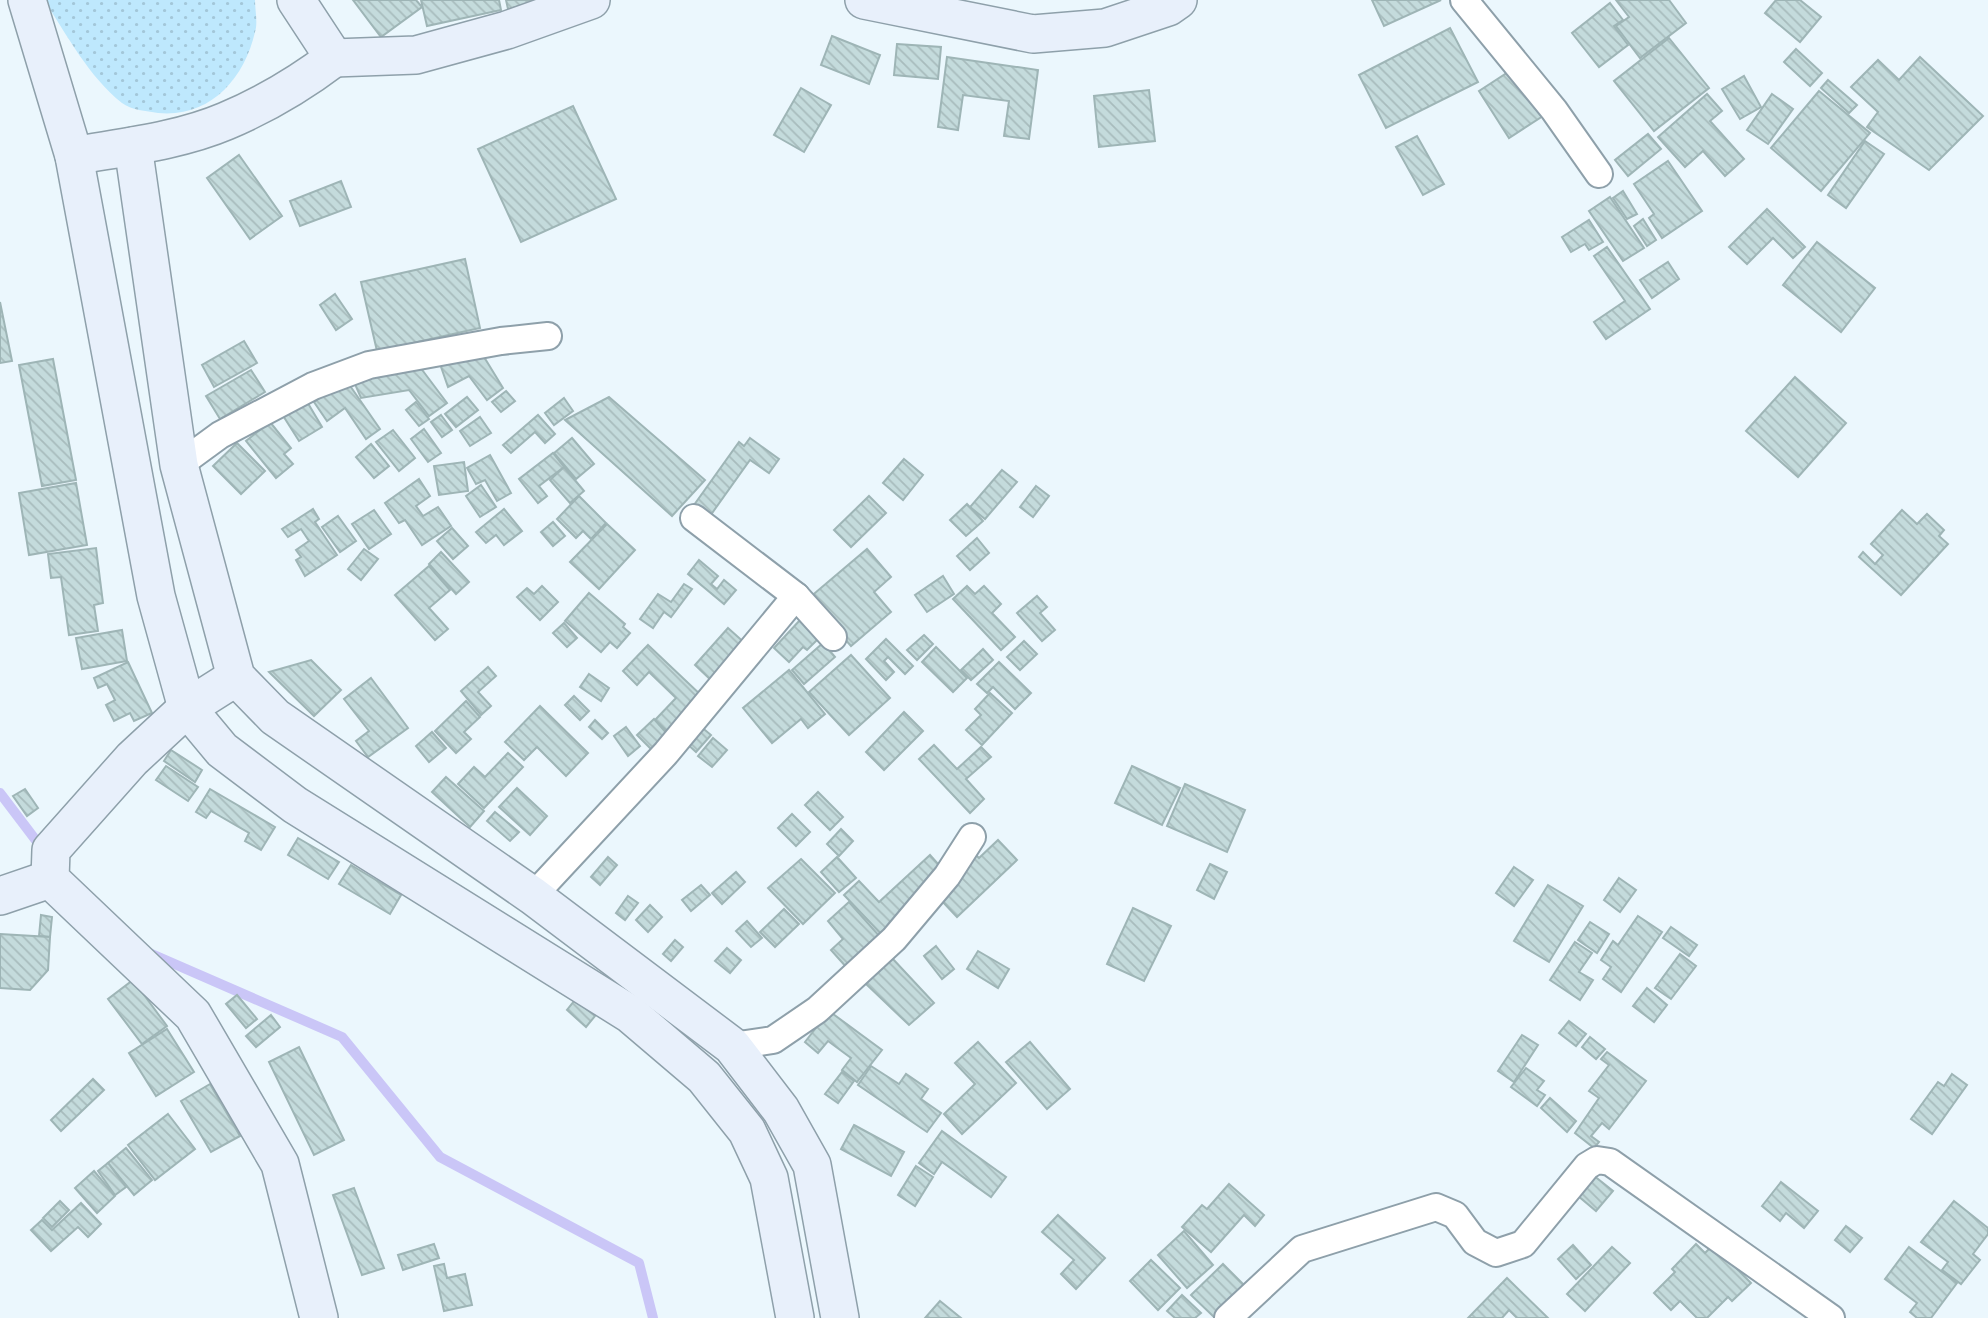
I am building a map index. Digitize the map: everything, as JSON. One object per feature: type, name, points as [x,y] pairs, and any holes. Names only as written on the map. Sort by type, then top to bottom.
[{"type":"main road","points":[[27,0],[74,156],[156,596],[187,708],[222,750],[295,805],[630,1014],[704,1077],[747,1131],[769,1178],[795,1318]]},
{"type":"main road","points":[[296,0],[334,58]]},
{"type":"main road","points":[[74,156],[133,146],[225,121],[304,80],[334,58],[416,55],[507,30],[591,0]]},
{"type":"main road","points":[[864,0],[1033,34],[1105,28],[1168,7],[1178,0]]},
{"type":"main road","points":[[133,146],[179,465],[236,677],[275,717],[533,896],[732,1046],[781,1110],[812,1165],[840,1318]]},
{"type":"main road","points":[[236,677],[187,708],[132,759],[51,850],[50,879],[193,1015],[279,1164],[319,1318]]},
{"type":"main road","points":[[0,896],[50,879]]},
{"type":"street","points":[[1464,0],[1554,110],[1599,174]]},
{"type":"street","points":[[179,465],[220,435],[313,386],[369,365],[501,341],[548,336]]},
{"type":"street","points":[[694,518],[796,596],[833,637]]},
{"type":"street","points":[[533,896],[666,753],[796,596]]},
{"type":"street","points":[[732,1046],[773,1040],[817,1010],[894,939],[947,876],[972,837]]},
{"type":"street","points":[[1228,1318],[1302,1249],[1436,1207],[1455,1215],[1475,1242],[1496,1253],[1523,1244],[1587,1166],[1597,1160],[1610,1162],[1831,1318]]},
{"type":"shaded area","points":[[44,0],[255,0],[256,28],[242,66],[222,92],[193,109],[158,113],[130,107],[110,93],[79,55]]},
{"type":"building","points":[[353,0],[416,0],[422,7],[381,37]]},
{"type":"building","points":[[421,0],[499,0],[501,10],[427,26]]},
{"type":"building","points":[[506,0],[541,0],[508,9]]},
{"type":"building","points":[[1372,0],[1441,0],[1384,26]]},
{"type":"building","points":[[1616,0],[1669,0],[1686,23],[1640,58],[1616,26],[1629,17]]},
{"type":"building","points":[[1776,0],[1800,0],[1821,17],[1800,42],[1765,13]]},
{"type":"building","points":[[1610,3],[1623,20],[1614,26],[1628,45],[1599,67],[1572,33]]},
{"type":"building","points":[[1450,28],[1478,82],[1386,128],[1359,75]]},
{"type":"building","points":[[832,36],[880,55],[869,84],[821,65]]},
{"type":"building","points":[[1669,38],[1709,88],[1654,131],[1614,81]]},
{"type":"building","points":[[897,44],[941,47],[938,79],[894,75]]},
{"type":"building","points":[[1796,49],[1822,73],[1810,86],[1784,62]]},
{"type":"building","points":[[947,57],[1038,70],[1029,139],[1004,136],[1009,101],[963,95],[958,130],[938,127]]},
{"type":"building","points":[[1920,57],[1983,116],[1929,170],[1867,127],[1878,112],[1851,87],[1878,60],[1899,80]]},
{"type":"building","points":[[1513,69],[1543,116],[1509,138],[1479,91]]},
{"type":"building","points":[[1744,76],[1761,107],[1740,119],[1722,89]]},
{"type":"building","points":[[1828,80],[1857,105],[1849,113],[1821,88]]},
{"type":"building","points":[[801,88],[831,105],[804,152],[774,135]]},
{"type":"building","points":[[1149,90],[1155,141],[1099,147],[1094,96]]},
{"type":"building","points":[[1819,91],[1870,133],[1821,191],[1771,148]]},
{"type":"building","points":[[1707,94],[1722,111],[1710,121],[1744,159],[1725,176],[1703,151],[1685,167],[1658,137]]},
{"type":"building","points":[[1772,94],[1793,109],[1768,144],[1747,130]]},
{"type":"building","points":[[573,106],[616,199],[521,242],[478,149]]},
{"type":"building","points":[[1648,134],[1661,149],[1628,176],[1615,160]]},
{"type":"building","points":[[1417,136],[1444,184],[1423,195],[1396,147]]},
{"type":"building","points":[[1865,141],[1884,154],[1846,208],[1828,195]]},
{"type":"building","points":[[239,155],[282,216],[250,239],[207,178]]},
{"type":"building","points":[[1668,161],[1702,211],[1662,238],[1649,218],[1654,214],[1634,184]]},
{"type":"building","points":[[341,181],[351,207],[300,226],[290,201]]},
{"type":"building","points":[[1623,191],[1637,214],[1627,219],[1613,198]]},
{"type":"building","points":[[1610,197],[1644,248],[1623,261],[1589,211]]},
{"type":"building","points":[[1767,209],[1805,247],[1793,258],[1773,238],[1747,264],[1729,247]]},
{"type":"building","points":[[1643,219],[1656,240],[1647,246],[1634,226]]},
{"type":"building","points":[[1589,220],[1603,242],[1589,250],[1585,244],[1571,252],[1562,237]]},
{"type":"building","points":[[1817,242],[1875,288],[1841,332],[1783,285]]},
{"type":"building","points":[[1607,247],[1650,309],[1606,339],[1594,322],[1625,301],[1594,256]]},
{"type":"building","points":[[465,259],[480,328],[377,351],[361,282]]},
{"type":"building","points":[[1668,262],[1679,279],[1652,298],[1640,280]]},
{"type":"building","points":[[335,294],[352,319],[336,330],[320,305]]},
{"type":"building","points":[[0,302],[12,361],[0,363]]},
{"type":"building","points":[[244,341],[257,363],[214,387],[202,365]]},
{"type":"building","points":[[481,352],[503,388],[487,400],[469,376],[448,387],[439,361]]},
{"type":"building","points":[[53,359],[76,480],[42,486],[19,365]]},
{"type":"building","points":[[420,367],[447,403],[429,416],[409,390],[361,398],[351,375]]},
{"type":"building","points":[[251,370],[265,392],[220,419],[206,396]]},
{"type":"building","points":[[1795,377],[1846,423],[1798,477],[1746,431]]},
{"type":"building","points":[[346,380],[380,429],[366,439],[345,408],[327,421],[314,402]]},
{"type":"building","points":[[506,391],[515,401],[501,412],[492,402]]},
{"type":"building","points":[[467,397],[478,410],[456,427],[445,414]]},
{"type":"building","points":[[609,397],[705,480],[672,516],[565,420]]},
{"type":"building","points":[[564,398],[573,411],[554,425],[545,413]]},
{"type":"building","points":[[306,400],[322,427],[299,441],[282,414]]},
{"type":"building","points":[[416,402],[429,419],[419,426],[406,410]]},
{"type":"building","points":[[441,415],[452,430],[442,437],[431,422]]},
{"type":"building","points":[[538,415],[555,434],[545,443],[535,432],[511,453],[503,445]]},
{"type":"building","points":[[480,417],[491,433],[470,446],[460,431]]},
{"type":"building","points":[[270,422],[291,448],[284,454],[293,464],[276,478],[246,441]]},
{"type":"building","points":[[424,429],[441,453],[428,462],[411,439]]},
{"type":"building","points":[[393,430],[415,458],[399,471],[376,442]]},
{"type":"building","points":[[572,438],[594,464],[576,479],[554,453]]},
{"type":"building","points":[[750,438],[779,459],[769,473],[750,460],[710,516],[694,505],[739,442],[744,446]]},
{"type":"building","points":[[237,443],[265,471],[241,494],[213,466]]},
{"type":"building","points":[[371,444],[389,466],[374,478],[356,457]]},
{"type":"building","points":[[553,453],[564,467],[539,486],[547,496],[538,503],[519,479]]},
{"type":"building","points":[[490,455],[511,493],[497,501],[485,480],[476,484],[467,468]]},
{"type":"building","points":[[904,459],[923,475],[903,500],[883,483]]},
{"type":"building","points":[[464,462],[468,491],[439,495],[434,466]]},
{"type":"building","points":[[564,467],[584,491],[570,503],[550,480]]},
{"type":"building","points":[[1002,470],[1017,482],[985,519],[970,507]]},
{"type":"building","points":[[419,479],[430,496],[416,506],[423,516],[438,507],[451,526],[422,545],[405,520],[399,523],[385,503]]},
{"type":"building","points":[[76,483],[87,545],[29,555],[19,493]]},
{"type":"building","points":[[481,485],[496,507],[480,517],[466,496]]},
{"type":"building","points":[[1036,486],[1049,496],[1033,517],[1020,507]]},
{"type":"building","points":[[579,496],[606,523],[591,539],[583,531],[576,538],[557,519]]},
{"type":"building","points":[[869,496],[886,513],[851,547],[834,530]]},
{"type":"building","points":[[967,504],[983,521],[966,536],[950,520]]},
{"type":"building","points":[[313,509],[319,519],[315,522],[337,555],[305,576],[296,560],[301,557],[296,550],[309,541],[301,529],[288,537],[282,529]]},
{"type":"building","points":[[504,509],[522,531],[504,545],[496,535],[486,543],[476,532]]},
{"type":"building","points":[[374,510],[391,534],[369,549],[352,524]]},
{"type":"building","points":[[1902,510],[1917,524],[1927,514],[1944,530],[1939,536],[1948,544],[1901,595],[1859,557],[1863,552],[1875,564],[1883,555],[1871,544]]},
{"type":"building","points":[[338,516],[356,541],[340,552],[322,527]]},
{"type":"building","points":[[553,522],[565,536],[553,546],[541,532]]},
{"type":"building","points":[[607,524],[635,550],[599,589],[570,562]]},
{"type":"building","points":[[452,528],[468,546],[453,559],[437,541]]},
{"type":"building","points":[[977,538],[989,553],[970,570],[957,556]]},
{"type":"building","points":[[96,548],[103,603],[94,605],[98,631],[69,635],[61,577],[51,578],[48,554]]},
{"type":"building","points":[[364,549],[378,559],[361,580],[348,569]]},
{"type":"building","points":[[867,549],[891,577],[874,592],[891,612],[851,646],[809,598]]},
{"type":"building","points":[[441,552],[469,582],[456,594],[429,564]]},
{"type":"building","points":[[699,560],[718,576],[711,584],[717,589],[724,580],[736,590],[724,604],[688,574]]},
{"type":"building","points":[[429,566],[450,590],[429,608],[448,629],[435,640],[395,595]]},
{"type":"building","points":[[943,576],[954,594],[927,612],[915,595]]},
{"type":"building","points":[[684,584],[692,589],[671,617],[664,612],[653,628],[640,619],[658,594],[671,602]]},
{"type":"building","points":[[542,586],[558,602],[540,620],[517,597],[527,588],[534,594]]},
{"type":"building","points":[[967,586],[975,594],[984,586],[1001,604],[992,613],[1015,637],[1001,650],[953,599]]},
{"type":"building","points":[[589,593],[625,624],[623,627],[630,633],[617,648],[610,642],[601,652],[565,621]]},
{"type":"building","points":[[1037,596],[1047,607],[1040,613],[1055,630],[1042,641],[1017,613]]},
{"type":"building","points":[[801,619],[820,637],[807,650],[803,647],[789,662],[774,648]]},
{"type":"building","points":[[564,623],[577,638],[567,647],[553,633]]},
{"type":"building","points":[[728,628],[747,645],[714,683],[695,665]]},
{"type":"building","points":[[122,630],[127,661],[82,669],[76,638]]},
{"type":"building","points":[[924,635],[933,644],[917,660],[907,650]]},
{"type":"building","points":[[886,639],[913,666],[905,674],[888,657],[884,661],[894,672],[886,680],[866,659]]},
{"type":"building","points":[[1024,641],[1037,654],[1020,670],[1007,657]]},
{"type":"building","points":[[823,643],[835,657],[804,684],[792,670]]},
{"type":"building","points":[[648,645],[703,697],[669,733],[655,720],[676,698],[649,672],[637,685],[623,671]]},
{"type":"building","points":[[936,647],[967,678],[953,692],[922,662]]},
{"type":"building","points":[[983,649],[993,660],[971,680],[961,670]]},
{"type":"building","points":[[851,655],[890,698],[849,735],[809,692]]},
{"type":"building","points":[[311,660],[341,690],[314,716],[269,672]]},
{"type":"building","points":[[128,662],[152,713],[134,721],[130,713],[114,721],[106,705],[115,700],[107,684],[98,688],[94,678]]},
{"type":"building","points":[[999,662],[1031,693],[1015,709],[993,687],[987,693],[977,684]]},
{"type":"building","points":[[488,667],[496,676],[478,692],[491,706],[481,715],[461,691]]},
{"type":"building","points":[[789,670],[825,714],[808,728],[801,719],[772,743],[743,708]]},
{"type":"building","points":[[589,674],[609,688],[601,701],[580,687]]},
{"type":"building","points":[[371,678],[408,728],[368,757],[356,741],[369,731],[344,699]]},
{"type":"building","points":[[990,693],[1012,713],[982,745],[966,730],[981,715],[975,709]]},
{"type":"building","points":[[574,696],[589,711],[580,720],[565,705]]},
{"type":"building","points":[[466,701],[480,717],[464,732],[471,739],[456,753],[435,731]]},
{"type":"building","points":[[540,706],[588,753],[566,776],[537,747],[524,760],[505,742]]},
{"type":"building","points":[[904,712],[923,731],[884,770],[866,752]]},
{"type":"building","points":[[654,719],[670,737],[654,752],[637,735]]},
{"type":"building","points":[[595,720],[608,733],[602,739],[589,727]]},
{"type":"building","points":[[699,725],[711,735],[696,752],[685,742]]},
{"type":"building","points":[[626,727],[640,746],[628,756],[614,736]]},
{"type":"building","points":[[432,732],[446,748],[429,762],[416,746]]},
{"type":"building","points":[[713,738],[727,750],[712,767],[698,756]]},
{"type":"building","points":[[934,745],[957,769],[981,747],[991,757],[966,779],[984,799],[970,813],[919,759]]},
{"type":"building","points":[[171,750],[202,770],[195,782],[164,761]]},
{"type":"building","points":[[508,753],[523,767],[484,808],[458,784],[474,767],[485,777]]},
{"type":"building","points":[[166,766],[198,787],[188,801],[156,780]]},
{"type":"building","points":[[1132,766],[1180,788],[1162,825],[1115,803]]},
{"type":"building","points":[[446,777],[484,811],[470,827],[432,792]]},
{"type":"building","points":[[1185,784],[1245,810],[1227,852],[1167,826]]},
{"type":"building","points":[[517,788],[547,816],[530,835],[499,807]]},
{"type":"building","points":[[25,789],[38,808],[27,816],[13,796]]},
{"type":"building","points":[[210,789],[275,827],[261,850],[245,841],[249,833],[211,811],[206,818],[196,812]]},
{"type":"building","points":[[818,792],[843,817],[830,830],[805,805]]},
{"type":"building","points":[[495,812],[519,832],[510,841],[487,821]]},
{"type":"building","points":[[792,814],[810,832],[796,846],[778,828]]},
{"type":"building","points":[[841,829],[853,841],[839,856],[827,844]]},
{"type":"building","points":[[298,838],[339,862],[328,879],[288,855]]},
{"type":"building","points":[[998,840],[1017,860],[957,917],[938,897],[973,852],[979,858]]},
{"type":"building","points":[[930,855],[947,874],[882,935],[844,895],[859,881],[879,902]]},
{"type":"building","points":[[608,857],[617,865],[600,885],[591,877]]},
{"type":"building","points":[[837,857],[856,878],[839,892],[821,872]]},
{"type":"building","points":[[801,859],[835,893],[803,924],[768,888]]},
{"type":"building","points":[[1210,864],[1227,872],[1214,899],[1197,890]]},
{"type":"building","points":[[351,865],[401,895],[390,914],[339,884]]},
{"type":"building","points":[[1514,867],[1533,880],[1514,906],[1496,893]]},
{"type":"building","points":[[736,872],[745,882],[722,904],[712,893]]},
{"type":"building","points":[[1619,878],[1636,890],[1620,912],[1604,900]]},
{"type":"building","points":[[701,885],[710,895],[691,911],[682,900]]},
{"type":"building","points":[[1548,885],[1583,906],[1549,962],[1514,941]]},
{"type":"building","points":[[628,896],[638,903],[625,920],[616,913]]},
{"type":"building","points":[[849,902],[882,939],[848,969],[831,950],[843,939],[828,921]]},
{"type":"building","points":[[650,905],[662,917],[648,932],[636,920]]},
{"type":"building","points":[[1133,908],[1171,926],[1144,981],[1107,964]]},
{"type":"building","points":[[784,909],[799,924],[775,947],[760,932]]},
{"type":"building","points":[[41,915],[52,917],[50,937],[39,936]]},
{"type":"building","points":[[1638,916],[1662,932],[1621,992],[1603,979],[1611,967],[1601,960],[1613,941],[1618,945]]},
{"type":"building","points":[[747,921],[762,938],[751,947],[736,931]]},
{"type":"building","points":[[1590,922],[1609,934],[1597,953],[1578,940]]},
{"type":"building","points":[[1671,927],[1697,945],[1689,956],[1663,938]]},
{"type":"building","points":[[0,934],[50,937],[48,970],[30,990],[0,988]]},
{"type":"building","points":[[675,940],[683,947],[671,961],[663,954]]},
{"type":"building","points":[[1575,942],[1592,953],[1579,972],[1593,980],[1580,1000],[1550,980]]},
{"type":"building","points":[[936,946],[954,969],[942,979],[924,956]]},
{"type":"building","points":[[727,948],[741,960],[730,973],[715,961]]},
{"type":"building","points":[[978,951],[1009,969],[998,988],[967,969]]},
{"type":"building","points":[[1680,954],[1696,966],[1671,999],[1655,988]]},
{"type":"building","points":[[892,958],[934,1003],[909,1025],[865,983]]},
{"type":"building","points":[[133,980],[167,1026],[142,1044],[108,999]]},
{"type":"building","points":[[1647,988],[1667,1005],[1654,1022],[1633,1006]]},
{"type":"building","points":[[237,995],[257,1019],[246,1028],[226,1004]]},
{"type":"building","points":[[575,1000],[595,1016],[586,1027],[567,1010]]},
{"type":"building","points":[[829,1011],[882,1050],[857,1082],[842,1070],[851,1058],[828,1041],[818,1053],[805,1042]]},
{"type":"building","points":[[271,1015],[280,1027],[256,1047],[246,1036]]},
{"type":"building","points":[[1569,1021],[1586,1034],[1576,1046],[1559,1033]]},
{"type":"building","points":[[167,1029],[194,1072],[156,1096],[129,1053]]},
{"type":"building","points":[[1522,1035],[1538,1045],[1514,1082],[1498,1071]]},
{"type":"building","points":[[1590,1037],[1605,1049],[1596,1059],[1582,1047]]},
{"type":"building","points":[[978,1042],[1016,1083],[962,1134],[944,1114],[975,1084],[955,1063]]},
{"type":"building","points":[[1030,1042],[1070,1089],[1047,1109],[1006,1062]]},
{"type":"building","points":[[299,1047],[344,1140],[314,1155],[269,1062]]},
{"type":"building","points":[[1607,1052],[1646,1081],[1609,1129],[1602,1123],[1591,1136],[1599,1142],[1594,1148],[1575,1133],[1599,1098],[1589,1091],[1609,1065],[1601,1059]]},
{"type":"building","points":[[871,1066],[899,1084],[906,1074],[928,1089],[921,1099],[941,1113],[927,1132],[858,1085]]},
{"type":"building","points":[[1526,1068],[1544,1081],[1537,1090],[1545,1095],[1537,1106],[1511,1087]]},
{"type":"building","points":[[842,1072],[854,1081],[838,1103],[825,1094]]},
{"type":"building","points":[[1952,1074],[1967,1085],[1932,1134],[1911,1119],[1938,1082],[1944,1086]]},
{"type":"building","points":[[93,1079],[104,1090],[61,1131],[51,1120]]},
{"type":"building","points":[[210,1084],[240,1136],[211,1152],[181,1101]]},
{"type":"building","points":[[1550,1098],[1576,1121],[1567,1132],[1541,1108]]},
{"type":"building","points":[[168,1114],[195,1149],[155,1180],[128,1145]]},
{"type":"building","points":[[854,1125],[904,1152],[891,1176],[841,1149]]},
{"type":"building","points":[[942,1131],[1006,1177],[991,1197],[942,1162],[934,1174],[919,1163]]},
{"type":"building","points":[[126,1148],[152,1180],[134,1195],[108,1163]]},
{"type":"building","points":[[108,1163],[126,1187],[115,1195],[98,1171]]},
{"type":"building","points":[[916,1166],[933,1177],[915,1206],[898,1195]]},
{"type":"building","points":[[94,1171],[115,1196],[97,1213],[75,1188]]},
{"type":"building","points":[[1593,1175],[1613,1191],[1596,1211],[1577,1195]]},
{"type":"building","points":[[1781,1182],[1818,1211],[1804,1228],[1786,1213],[1780,1221],[1762,1206]]},
{"type":"building","points":[[1229,1184],[1264,1215],[1255,1226],[1244,1215],[1211,1252],[1182,1227],[1202,1205],[1207,1209]]},
{"type":"building","points":[[354,1188],[384,1268],[362,1275],[333,1195]]},
{"type":"building","points":[[60,1201],[69,1210],[52,1227],[43,1218]]},
{"type":"building","points":[[1954,1201],[1988,1228],[1988,1234],[1973,1254],[1980,1260],[1961,1284],[1942,1270],[1948,1262],[1921,1242]]},
{"type":"building","points":[[81,1203],[101,1224],[88,1237],[78,1227],[51,1251],[31,1230],[42,1220],[52,1230]]},
{"type":"building","points":[[1058,1215],[1105,1258],[1076,1289],[1061,1274],[1074,1260],[1042,1232]]},
{"type":"building","points":[[1846,1226],[1862,1238],[1850,1252],[1835,1240]]},
{"type":"building","points":[[1184,1231],[1213,1265],[1187,1288],[1158,1255]]},
{"type":"building","points":[[434,1244],[439,1258],[403,1270],[398,1255]]},
{"type":"building","points":[[1696,1244],[1705,1253],[1713,1245],[1751,1283],[1732,1301],[1728,1297],[1707,1318],[1697,1318],[1680,1301],[1671,1310],[1654,1293],[1675,1272],[1672,1269]]},
{"type":"building","points":[[1573,1245],[1591,1265],[1576,1279],[1558,1259]]},
{"type":"building","points":[[1612,1247],[1630,1263],[1585,1311],[1567,1294]]},
{"type":"building","points":[[1909,1247],[1957,1283],[1931,1318],[1917,1318],[1910,1312],[1917,1303],[1885,1279]]},
{"type":"building","points":[[1151,1260],[1180,1288],[1158,1310],[1130,1281]]},
{"type":"building","points":[[444,1264],[447,1278],[465,1274],[472,1305],[444,1311],[434,1266]]},
{"type":"building","points":[[1223,1264],[1251,1292],[1225,1318],[1215,1318],[1191,1295]]},
{"type":"building","points":[[1507,1278],[1548,1318],[1517,1318],[1509,1310],[1502,1318],[1468,1318]]},
{"type":"building","points":[[1182,1295],[1201,1313],[1195,1318],[1175,1318],[1167,1311]]},
{"type":"building","points":[[940,1301],[961,1318],[925,1318]]},
{"type":"waterway","points":[[0,793],[44,851]]},
{"type":"waterway","points":[[147,952],[342,1037],[440,1157],[639,1263],[653,1318]]}]
